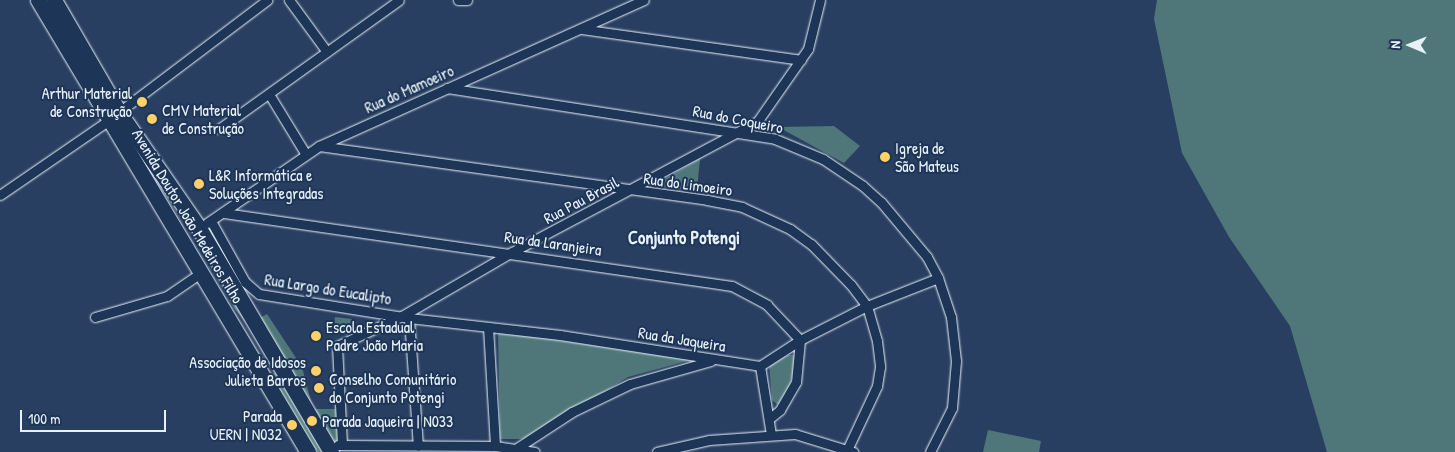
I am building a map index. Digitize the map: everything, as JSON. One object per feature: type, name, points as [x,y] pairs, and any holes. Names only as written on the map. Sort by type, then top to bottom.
[{"type":"main road","name":"Avenida Doutor João Medeiros Filho","points":[[38,0],[114,116],[205,224],[211,249],[277,364],[334,448]]},
{"type":"main road","name":"Avenida Doutor João Medeiros Filho","points":[[54,0],[159,200],[308,452]]},
{"type":"main road","points":[[159,200],[169,196],[197,235],[211,249]]},
{"type":"main road","points":[[228,315],[244,327],[264,361],[270,365],[277,364]]},
{"type":"street","points":[[0,195],[114,116],[266,0]]},
{"type":"street","points":[[289,0],[327,52]]},
{"type":"street","points":[[219,129],[399,0]]},
{"type":"street","points":[[458,0],[467,0]]},
{"type":"street","name":"Rua do Mamoeiro","points":[[205,224],[224,213],[305,153],[644,0]]},
{"type":"street","name":"Rua Pau Brasil","points":[[405,317],[512,252],[758,122],[811,43],[820,0]]},
{"type":"street","points":[[579,29],[801,60]]},
{"type":"street","name":"Rua do Coqueiro","points":[[447,88],[742,132],[775,139],[823,159],[863,186],[905,228],[938,278],[954,338],[956,384],[952,408],[930,452]]},
{"type":"street","points":[[269,94],[305,153]]},
{"type":"street","name":"Rua do Limoeiro","points":[[319,146],[630,191],[707,200],[742,207],[766,217],[811,244],[867,306],[878,341],[880,368],[870,403],[850,451]]},
{"type":"street","name":"Rua da Laranjeira","points":[[224,213],[512,252],[732,286],[767,305],[800,340]]},
{"type":"street","name":"Rua Largo do Eucalipto","points":[[205,224],[245,282],[255,293],[405,317]]},
{"type":"street","points":[[95,317],[167,296],[202,272]]},
{"type":"street","points":[[771,435],[760,366],[800,340],[867,306],[938,278]]},
{"type":"street","points":[[405,317],[418,446]]},
{"type":"street","name":"Rua Largo do Eucalipto","points":[[334,448],[335,354],[338,346],[405,317]]},
{"type":"street","name":"Rua da Jaqueira","points":[[405,317],[560,335],[760,366]]},
{"type":"street","points":[[488,328],[495,446]]},
{"type":"street","points":[[769,419],[780,410],[796,382],[800,340]]},
{"type":"street","points":[[517,448],[572,412],[630,384],[716,360]]},
{"type":"street","points":[[656,452],[709,440],[771,435],[804,436],[850,451]]},
{"type":"street","points":[[334,448],[495,446],[535,452]]},
{"type":"green space","points":[[1157,0],[1455,0],[1455,452],[1327,452],[1290,326],[1229,237],[1182,153],[1154,19]]},
{"type":"green space","points":[[834,126],[860,146],[844,163],[778,127]]},
{"type":"green space","points":[[700,158],[697,190],[653,186]]},
{"type":"green space","points":[[192,234],[199,241],[253,331],[234,308]]},
{"type":"green space","points":[[267,314],[302,367],[313,409],[337,409],[340,442],[331,444],[256,320]]},
{"type":"green space","points":[[335,317],[352,319],[350,335],[333,333]]},
{"type":"green space","points":[[498,331],[691,360],[628,377],[527,439],[500,439]]},
{"type":"green space","points":[[789,355],[798,355],[789,387],[778,405],[772,400],[769,364]]},
{"type":"green space","points":[[278,371],[326,452],[317,452],[271,375]]},
{"type":"green space","points":[[988,430],[1041,441],[1039,452],[983,452]]},
{"type":"place","name":"Arthur Material de Construção","points":[[142,102]]},
{"type":"place","name":"CMV Material de Construção","points":[[152,119]]},
{"type":"place","name":"Igreja de São Mateus","points":[[885,157]]},
{"type":"place","name":"L&R Informática e Soluções Integradas","points":[[199,184]]},
{"type":"place","name":"Escola Estadual Padre João Maria","points":[[316,336]]},
{"type":"place","name":"Associação de Idosos Julieta Barros","points":[[316,371]]},
{"type":"place","name":"Conselho Comunitário do Conjunto Potengi","points":[[319,388]]},
{"type":"place","name":"Parada Jaqueira | N033","points":[[312,421]]},
{"type":"place","name":"Parada UERN | N032","points":[[292,425]]},
{"type":"district","name":"Conjunto Potengi","points":[[684,238]]}]
